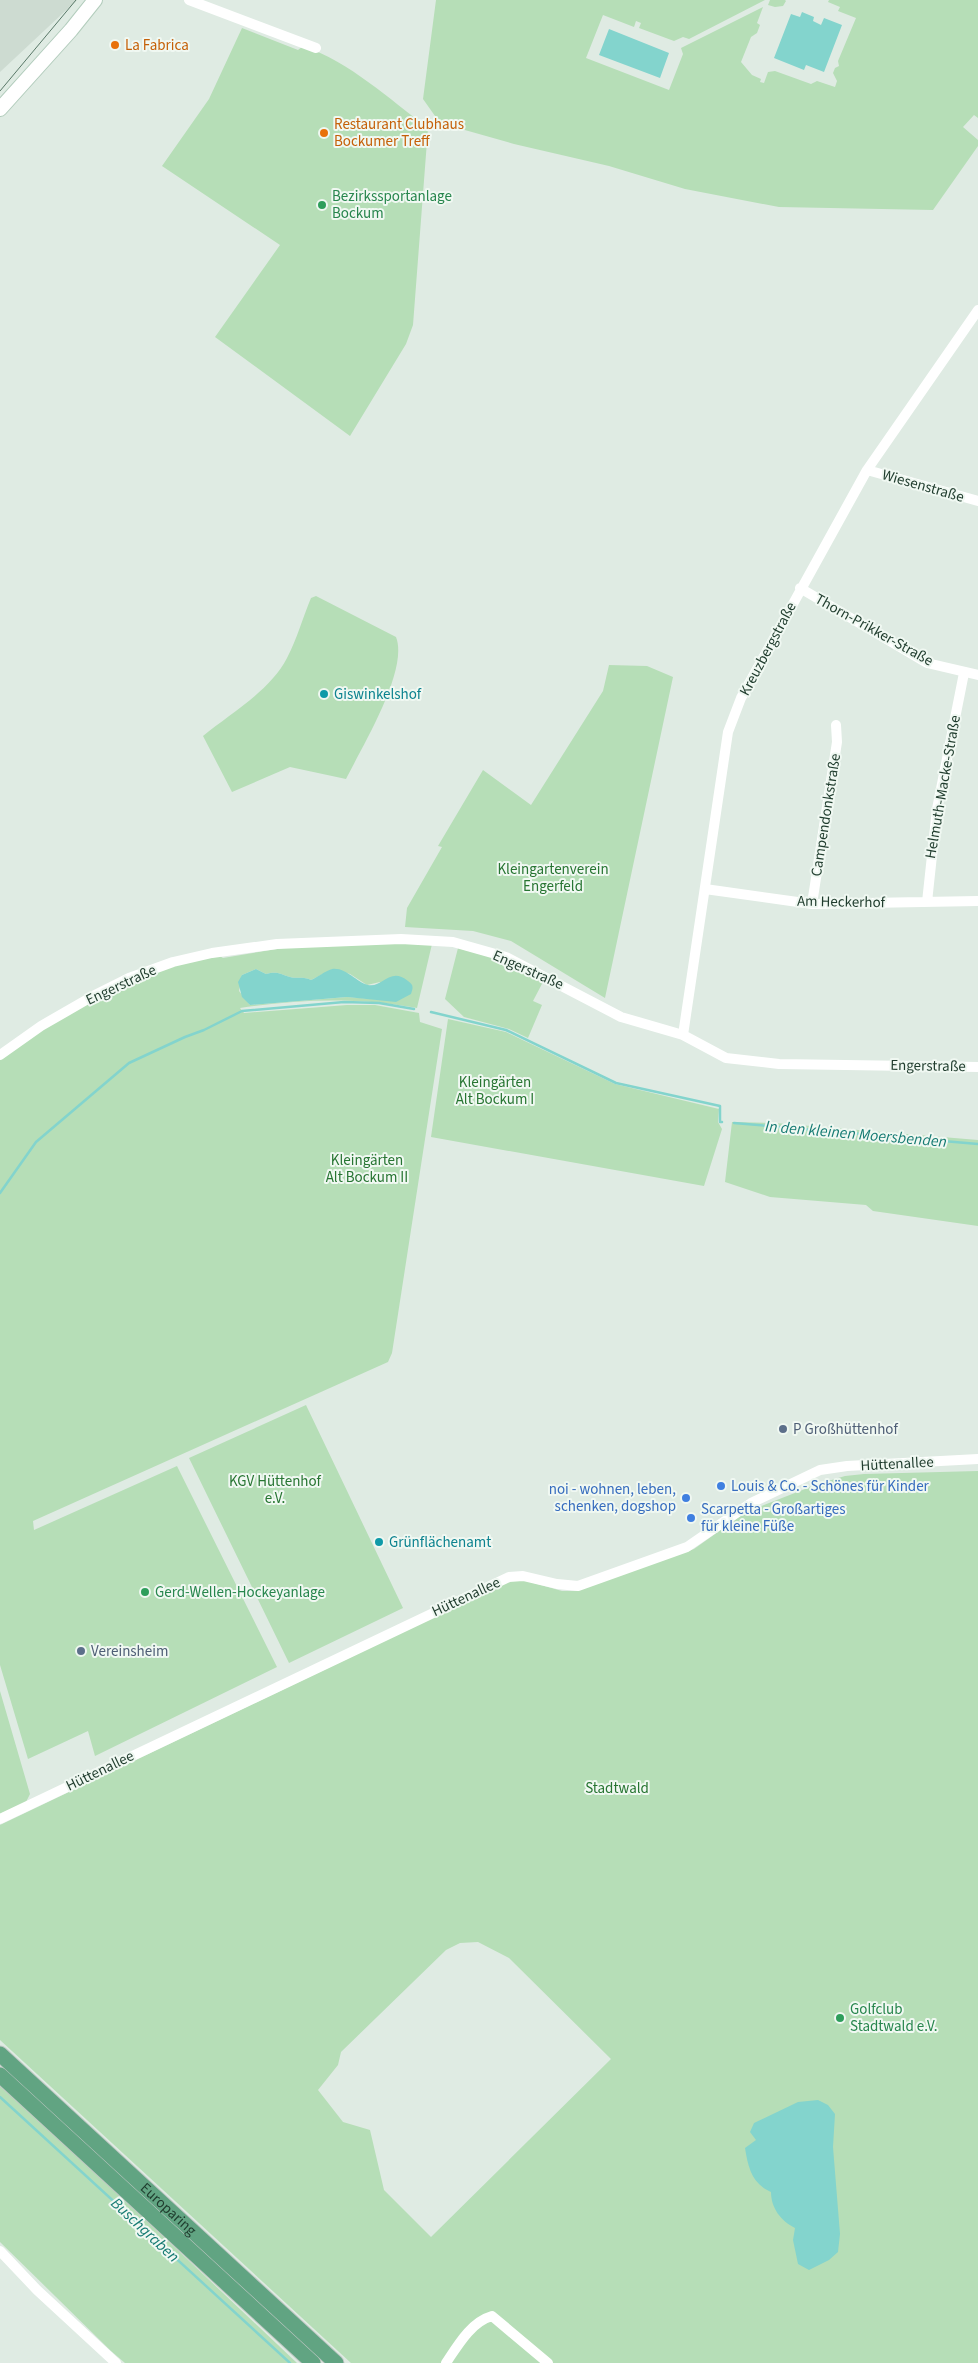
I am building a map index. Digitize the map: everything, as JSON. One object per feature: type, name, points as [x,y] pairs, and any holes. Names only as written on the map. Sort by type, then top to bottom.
[{"type":"main road","points":[[0,109],[71,30],[95,0]]},
{"type":"main road","name":"Europaring","points":[[0,2054],[336,2363]]},
{"type":"main road","name":"Europaring","points":[[0,2075],[313,2363]]},
{"type":"street","points":[[189,0],[316,48]]},
{"type":"street","name":"Kreuzbergstraße","points":[[683,1035],[728,732],[741,698],[800,588],[867,470],[978,310]]},
{"type":"street","name":"Wiesenstraße","points":[[867,470],[978,501]]},
{"type":"street","name":"Thorn-Prikker-Straße","points":[[800,588],[927,663],[978,675]]},
{"type":"street","name":"Helmuth-Macke-Straße","points":[[927,902],[937,809],[964,672]]},
{"type":"street","name":"Campendonkstraße","points":[[812,904],[837,742],[836,725]]},
{"type":"street","name":"Am Heckerhof","points":[[705,889],[812,904],[978,901]]},
{"type":"street","name":"Engerstraße","points":[[0,1055],[41,1026],[93,996],[128,978],[173,962],[277,944],[371,939],[442,941],[506,957],[621,1017],[683,1035],[726,1058],[779,1064],[978,1067]]},
{"type":"street","name":"Hüttenallee","points":[[0,1819],[509,1577],[523,1576],[557,1584],[578,1586],[687,1547],[751,1503],[820,1470],[847,1466],[978,1459]]},
{"type":"street","points":[[0,2251],[37,2290],[116,2363]]},
{"type":"street","points":[[446,2363],[476,2324],[492,2316],[548,2363]]},
{"type":"shaded area","points":[[0,0],[77,0],[0,72]]},
{"type":"green space","points":[[436,0],[765,0],[689,39],[683,37],[674,41],[639,28],[641,23],[636,21],[634,27],[603,15],[586,58],[669,90],[683,54],[681,48],[763,7],[757,23],[760,25],[757,33],[751,37],[741,62],[752,75],[761,79],[760,82],[764,83],[768,72],[775,71],[811,84],[817,81],[835,87],[837,81],[833,73],[835,68],[839,66],[838,61],[856,18],[838,11],[840,7],[828,2],[829,0],[978,0],[978,118],[974,115],[963,127],[978,140],[978,146],[933,210],[779,207],[685,189],[609,166],[514,144],[440,123],[423,99]]},
{"type":"green space","points":[[770,0],[786,1],[783,6],[775,7],[768,5]]},
{"type":"green space","name":"Bezirkssportanlage Bockum","points":[[242,28],[298,50],[303,46],[337,61],[428,128],[413,325],[406,344],[350,436],[215,337],[280,245],[162,166],[209,99]]},
{"type":"green space","points":[[316,596],[396,637],[398,651],[396,669],[382,708],[346,779],[290,767],[232,792],[203,736],[249,701],[280,670],[294,643],[311,598]]},
{"type":"green space","name":"Kleingartenverein Engerfeld","points":[[609,665],[647,666],[673,677],[605,998],[511,941],[473,931],[405,927],[407,908],[442,847],[438,846],[483,770],[531,805],[603,691]]},
{"type":"green space","name":"Kleingärten Alt Bockum II","points":[[398,942],[432,944],[417,1008],[373,1002],[306,1001],[240,1008],[244,1013],[347,1005],[375,1005],[419,1013],[420,1022],[442,1029],[392,1353],[388,1362],[33,1521],[34,1530],[177,1466],[277,1667],[95,1756],[88,1731],[28,1759],[0,1665],[0,1060],[36,1033],[80,1006],[148,974],[175,964],[218,955],[223,958],[289,947]],"holes":[[[256,969],[266,974],[276,973],[311,980],[333,969],[350,974],[367,985],[380,982],[385,1000],[347,997],[250,1005],[239,991],[242,975]]]},
{"type":"green space","points":[[458,948],[505,961],[544,980],[533,1001],[542,1005],[528,1038],[509,1029],[464,1017],[445,999]]},
{"type":"green space","name":"Kleingärten Alt Bockum I","points":[[448,1019],[506,1032],[615,1084],[719,1109],[718,1122],[722,1129],[704,1186],[431,1137]]},
{"type":"green space","points":[[732,1122],[775,1123],[978,1140],[978,1226],[873,1211],[866,1205],[770,1197],[725,1182]]},
{"type":"green space","name":"KGV Hüttenhof e.V.","points":[[306,1405],[403,1608],[289,1663],[189,1458]]},
{"type":"green space","name":"Stadtwald","points":[[978,1471],[978,2363],[351,2363],[0,2040],[0,1825],[516,1578],[562,1591],[576,1591],[694,1549],[746,1512],[818,1484],[845,1476]],"holes":[[[478,1942],[509,1958],[611,2059],[431,2237],[384,2190],[370,2130],[343,2122],[318,2090],[338,2065],[341,2052],[446,1950],[460,1943]]]},
{"type":"green space","points":[[0,1691],[30,1794],[26,1802],[0,1814]]},
{"type":"green space","points":[[0,2086],[130,2205],[297,2363],[125,2363],[111,2351],[0,2242]]},
{"type":"water","points":[[802,12],[814,17],[813,21],[821,25],[824,18],[842,25],[824,72],[806,65],[804,70],[774,58],[791,14],[800,17]]},
{"type":"water","points":[[609,29],[669,53],[660,78],[599,55]]},
{"type":"water","points":[[256,969],[266,974],[276,973],[311,980],[329,970],[337,969],[368,985],[378,984],[391,976],[396,976],[410,982],[413,988],[411,994],[396,1002],[347,997],[250,1005],[242,997],[238,982],[242,975]]},
{"type":"water","points":[[818,2100],[828,2105],[835,2114],[833,2147],[840,2234],[838,2252],[829,2260],[809,2270],[798,2264],[793,2240],[795,2228],[785,2222],[775,2209],[771,2192],[755,2180],[745,2148],[756,2140],[750,2132],[754,2123],[798,2102]]},
{"type":"waterway","name":"In den kleinen Moersbenden","points":[[0,1193],[36,1142],[129,1063],[242,1011],[344,1002],[379,1003],[414,1009]]},
{"type":"waterway","name":"In den kleinen Moersbenden","points":[[431,1012],[506,1030],[616,1083],[720,1106],[720,1122],[722,1122]]},
{"type":"waterway","name":"In den kleinen Moersbenden","points":[[734,1123],[978,1144]]},
{"type":"waterway","name":"Buschgraben","points":[[0,2097],[290,2363]]},
{"type":"tram line","points":[[0,91],[76,0]]},
{"type":"place","name":"La Fabrica","points":[[115,45]]},
{"type":"place","name":"Restaurant Clubhaus Bockumer Treff","points":[[324,133]]},
{"type":"place","name":"Bezirkssportanlage Bockum","points":[[322,205]]},
{"type":"place","name":"Giswinkelshof","points":[[324,694]]},
{"type":"place","name":"P Großhüttenhof","points":[[783,1429]]},
{"type":"place","name":"Louis & Co. - Schönes für Kinder","points":[[721,1486]]},
{"type":"place","name":"noi - wohnen, leben, schenken, dogshop","points":[[686,1498]]},
{"type":"place","name":"Scarpetta - Großartiges für kleine Füße","points":[[691,1518]]},
{"type":"place","name":"Grünflächenamt","points":[[379,1542]]},
{"type":"place","name":"Gerd-Wellen-Hockeyanlage","points":[[145,1592]]},
{"type":"place","name":"Vereinsheim","points":[[81,1651]]},
{"type":"place","name":"Golfclub Stadtwald e.V.","points":[[840,2018]]}]
